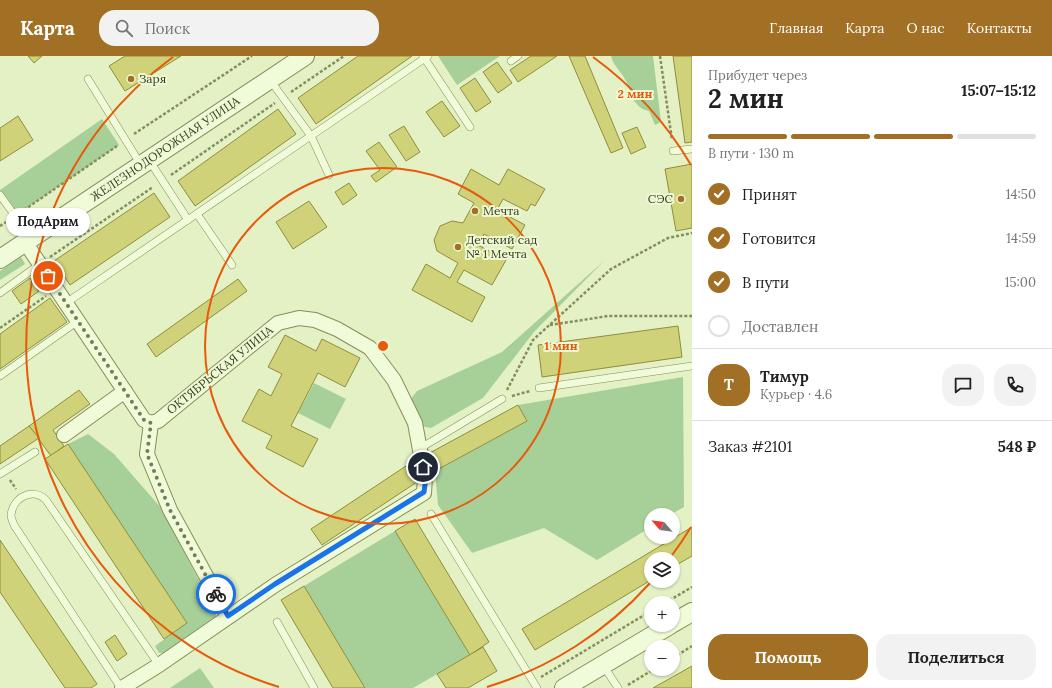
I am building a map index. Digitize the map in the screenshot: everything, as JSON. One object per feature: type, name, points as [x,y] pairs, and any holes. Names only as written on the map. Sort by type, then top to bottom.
[{"type":"street","name":"ЖЕЛЕЗНОДОРОЖНАЯ УЛИЦА","points":[[0,259],[305,56]]},
{"type":"street","points":[[25,242],[144,420],[151,423],[147,454],[170,510],[228,616]]},
{"type":"street","name":"ОКТЯБРЬСКАЯ УЛИЦА","points":[[121,688],[159,665],[275,584],[424,492],[426,477],[419,449],[415,423],[394,380],[370,348],[337,329],[314,320],[299,318],[278,323],[158,421],[151,423]]},
{"type":"street","points":[[64,435],[125,391]]},
{"type":"street","points":[[680,619],[692,612]]},
{"type":"street","points":[[564,688],[658,632]]},
{"type":"lane","points":[[66,303],[425,57],[470,127]]},
{"type":"lane","points":[[88,79],[145,163],[162,181],[188,220]]},
{"type":"lane","points":[[270,80],[311,136],[329,175]]},
{"type":"lane","points":[[673,151],[692,150]]},
{"type":"lane","points":[[0,195],[16,216],[25,242]]},
{"type":"lane","points":[[197,214],[232,265]]},
{"type":"lane","points":[[0,293],[40,264]]},
{"type":"lane","points":[[0,376],[78,321]]},
{"type":"lane","points":[[540,388],[692,366]]},
{"type":"lane","points":[[419,449],[502,399]]},
{"type":"lane","points":[[2,473],[35,452]]},
{"type":"lane","points":[[22,498],[28,494],[35,493],[42,495],[159,665]]},
{"type":"lane","name":"ОКТЯБРЬСКАЯ УЛИЦА","points":[[22,498],[16,502],[13,507],[11,516],[14,524],[121,688]]},
{"type":"lane","points":[[431,514],[535,685]]},
{"type":"lane","points":[[278,622],[314,688]]},
{"type":"lane","points":[[603,665],[618,688]]},
{"type":"path","points":[[40,264],[344,56]]},
{"type":"path","points":[[660,56],[673,151]]},
{"type":"path","points":[[502,399],[534,340],[611,269],[668,238],[692,233]]},
{"type":"path","points":[[0,328],[56,289]]},
{"type":"path","points":[[550,325],[608,316],[692,316]]},
{"type":"path","points":[[502,399],[540,388]]},
{"type":"path","points":[[2,473],[22,498]]},
{"type":"path","points":[[677,596],[692,587]]},
{"type":"path","points":[[535,685],[644,615]]},
{"type":"path","points":[[680,654],[692,646]]},
{"type":"path","points":[[623,688],[644,675]]},
{"type":"green space","points":[[438,56],[500,56],[457,85]]},
{"type":"green space","points":[[611,56],[653,56],[661,122],[655,125],[649,111],[639,106],[634,101],[625,79],[612,60]]},
{"type":"green space","points":[[102,119],[119,145],[15,216],[0,195],[0,190]]},
{"type":"green space","points":[[21,257],[25,264],[0,280],[0,271]]},
{"type":"green space","points":[[605,260],[534,332],[483,398],[431,428],[421,426],[410,400],[417,391],[502,352]]},
{"type":"green space","points":[[683,377],[684,507],[680,509],[680,508],[644,508],[644,531],[597,560],[544,528],[472,553],[438,505],[435,471],[527,421],[518,405]]},
{"type":"green space","points":[[314,383],[346,399],[330,429],[298,413]]},
{"type":"green space","points":[[88,434],[114,454],[162,509],[200,583],[217,611],[215,618],[165,653],[159,653],[155,646],[187,623],[68,444]]},
{"type":"green space","points":[[395,531],[470,655],[413,688],[365,688],[304,586]]},
{"type":"green space","points":[[200,668],[214,688],[170,688]]},
{"type":"building","points":[[28,56],[42,56],[34,63]]},
{"type":"building","name":"Заря","points":[[125,56],[181,56],[125,91],[109,66]]},
{"type":"building","points":[[358,56],[412,56],[316,124],[298,98]]},
{"type":"building","points":[[531,56],[557,56],[518,82],[510,70]]},
{"type":"building","points":[[569,56],[585,56],[623,148],[611,153]]},
{"type":"building","points":[[673,56],[692,56],[692,142],[685,143]]},
{"type":"building","points":[[497,62],[512,83],[498,93],[483,72]]},
{"type":"building","points":[[475,78],[491,102],[476,112],[460,88]]},
{"type":"building","points":[[442,101],[460,126],[444,137],[426,112]]},
{"type":"building","points":[[278,109],[296,134],[195,206],[178,181]]},
{"type":"building","points":[[18,116],[33,140],[0,161],[0,128]]},
{"type":"building","points":[[404,126],[420,152],[406,161],[389,135]]},
{"type":"building","points":[[637,127],[646,147],[631,154],[622,133]]},
{"type":"building","points":[[379,142],[397,167],[376,182],[371,176],[380,170],[366,151]]},
{"type":"building","name":"СЭС","points":[[692,164],[692,228],[676,231],[665,169]]},
{"type":"building","name":"Детский сад № 1 Мечта","points":[[471,169],[499,185],[508,169],[545,189],[535,206],[531,204],[527,211],[503,199],[497,210],[525,225],[512,249],[484,234],[478,245],[506,260],[492,285],[464,270],[457,282],[485,297],[472,322],[412,290],[426,264],[450,278],[458,263],[437,251],[434,240],[440,226],[452,221],[463,223],[474,203],[458,194]]},
{"type":"building","points":[[349,183],[357,195],[343,205],[335,192]]},
{"type":"building","points":[[154,193],[170,217],[70,285],[54,261]]},
{"type":"building","points":[[309,201],[327,227],[293,249],[276,222]]},
{"type":"building","points":[[30,278],[39,291],[21,304],[12,291]]},
{"type":"building","points":[[238,279],[247,291],[156,357],[147,344]]},
{"type":"building","points":[[50,298],[67,322],[0,369],[0,334]]},
{"type":"building","points":[[678,326],[682,357],[542,377],[538,345]]},
{"type":"building","points":[[285,335],[316,351],[322,339],[360,358],[345,387],[318,373],[291,426],[318,439],[303,467],[266,448],[272,436],[242,421],[259,389],[271,396],[282,374],[268,367]]},
{"type":"building","points":[[79,390],[90,404],[53,430],[64,446],[51,456],[29,426]]},
{"type":"building","points":[[518,405],[527,421],[435,471],[426,455]]},
{"type":"building","points":[[29,426],[39,438],[0,464],[0,446]]},
{"type":"building","points":[[68,444],[187,623],[164,639],[45,459]]},
{"type":"building","points":[[412,462],[423,478],[322,545],[311,529]]},
{"type":"building","points":[[415,519],[489,642],[470,655],[395,531]]},
{"type":"building","points":[[692,527],[692,556],[680,563],[680,552],[650,552],[664,544],[680,544],[680,534]]},
{"type":"building","points":[[0,540],[97,684],[91,688],[65,688],[0,592]]},
{"type":"building","points":[[644,556],[644,584],[535,650],[522,629]]},
{"type":"building","points":[[304,586],[365,688],[333,688],[281,600]]},
{"type":"building","points":[[115,635],[127,654],[117,661],[105,642]]},
{"type":"building","points":[[483,647],[497,671],[468,688],[446,688],[437,674]]},
{"type":"building","points":[[692,666],[692,688],[653,688],[674,676],[680,676],[680,673]]},
{"type":"way so far","points":[[48,276],[144,420],[151,423],[147,454],[170,510],[216,594]]},
{"type":"place","name":"Заря","points":[[131,79]]},
{"type":"place","name":"СЭС","points":[[681,199]]},
{"type":"place","name":"Мечта","points":[[475,211]]},
{"type":"place","name":"Детский сад № 1 Мечта","points":[[458,247]]},
{"type":"place","name":"ПодАрим","points":[[48,276]]},
{"type":"route","points":[[216,594],[228,616],[275,584],[424,492],[426,477],[423,467]]}]
